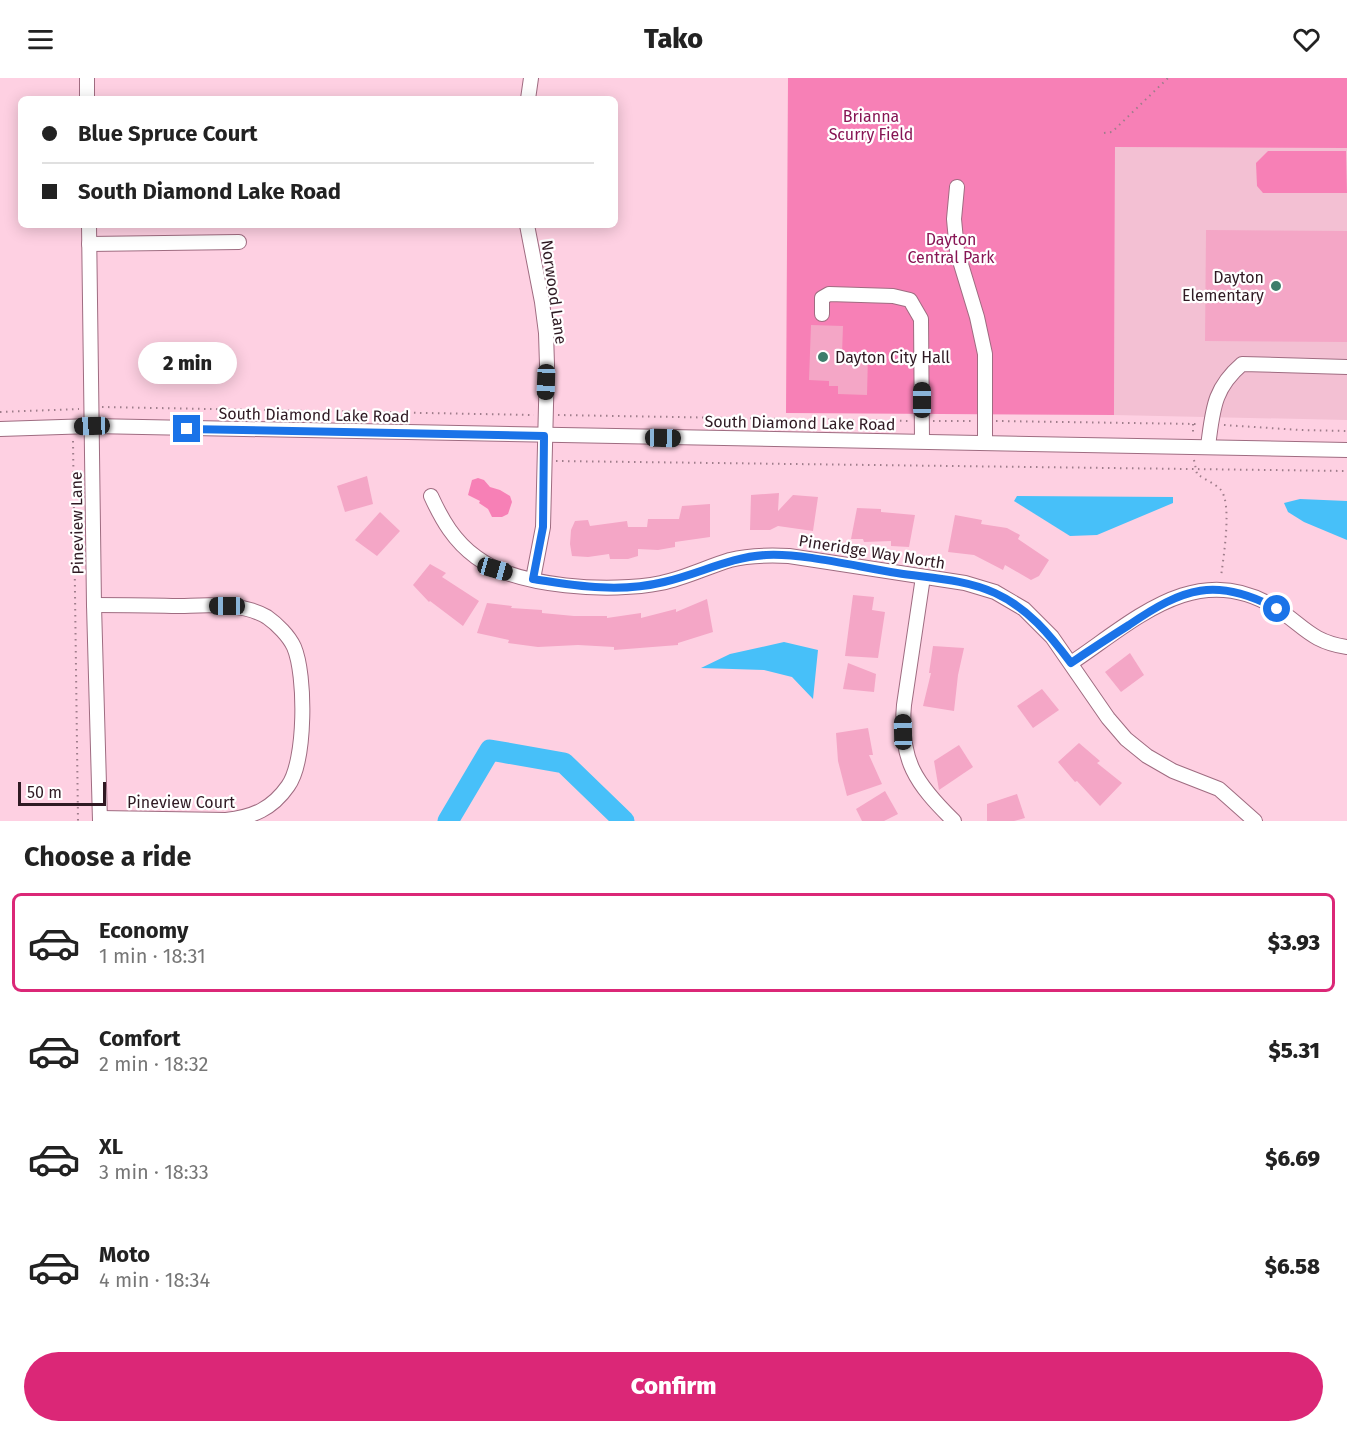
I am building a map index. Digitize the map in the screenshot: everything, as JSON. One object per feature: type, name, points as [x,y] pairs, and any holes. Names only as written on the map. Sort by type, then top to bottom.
[{"type":"street","points":[[87,78],[87,96]]},
{"type":"street","points":[[528,96],[531,78]]},
{"type":"street","points":[[957,188],[955,237],[981,333],[984,354],[984,442]]},
{"type":"street","name":"Pineview Lane","points":[[89,228],[94,605],[100,820]]},
{"type":"street","name":"Norwood Lane","points":[[528,228],[546,333],[543,527],[533,579]]},
{"type":"street","points":[[89,244],[239,242]]},
{"type":"street","points":[[822,314],[822,298],[829,294],[892,296],[910,300],[921,319],[922,441]]},
{"type":"street","points":[[1208,446],[1214,403],[1228,376],[1242,364],[1347,367]]},
{"type":"street","name":"South Diamond Lake Road","points":[[0,429],[92,426],[1347,450]]},
{"type":"street","name":"Pineridge Way North","points":[[431,496],[441,519],[452,535],[476,558],[495,569],[533,579],[586,588],[635,587],[690,575],[730,560],[766,555],[800,557],[965,583],[995,592],[1023,609],[1052,637],[1108,718],[1126,739],[1147,756],[1173,771],[1219,789],[1256,821]]},
{"type":"street","points":[[923,577],[904,705],[904,745],[912,770],[922,787],[954,821]]},
{"type":"street","points":[[1071,663],[1162,603],[1198,590],[1221,589],[1257,598],[1277,609],[1305,632],[1324,641],[1347,647]]},
{"type":"street","name":"Pineview Court","points":[[94,605],[227,606],[250,610],[267,617],[293,644],[302,681],[300,749],[297,768],[289,784],[277,799],[262,810],[246,818],[226,820],[100,820]]},
{"type":"path","points":[[1104,133],[1112,132],[1168,78]]},
{"type":"path","points":[[104,407],[1211,424],[1269,429],[1347,431]]},
{"type":"path","points":[[0,412],[80,409]]},
{"type":"path","points":[[1193,424],[1194,469],[1197,474],[1221,490],[1226,502],[1226,534],[1221,589]]},
{"type":"path","points":[[73,441],[78,821]]},
{"type":"path","points":[[544,460],[1347,471]]},
{"type":"shaded area","points":[[1115,147],[1347,148],[1347,420],[1114,415]]},
{"type":"green space","name":"Dayton Central Park","points":[[788,78],[1347,78],[1347,148],[1115,147],[1114,415],[786,413]]},
{"type":"green space","points":[[1268,151],[1346,151],[1347,193],[1263,193],[1257,186],[1256,163]]},
{"type":"green space","points":[[478,478],[484,480],[490,487],[510,496],[512,502],[508,514],[502,517],[492,517],[488,509],[479,503],[480,501],[468,495],[472,480]]},
{"type":"water","points":[[1017,496],[1173,497],[1173,503],[1097,535],[1070,536],[1014,501]]},
{"type":"water","points":[[1300,499],[1347,501],[1347,540],[1304,522],[1288,512],[1284,503]]},
{"type":"water","points":[[784,642],[818,650],[813,699],[792,677],[764,670],[701,668],[730,654]]},
{"type":"building","name":"Dayton Elementary","points":[[1206,230],[1347,231],[1347,342],[1205,341]]},
{"type":"building","points":[[811,325],[843,326],[842,354],[868,355],[867,395],[838,394],[838,386],[829,386],[829,381],[809,380]]},
{"type":"building","points":[[367,476],[373,504],[345,512],[337,486]]},
{"type":"building","points":[[779,493],[778,511],[793,495],[818,497],[813,531],[778,526],[770,530],[750,530],[751,495]]},
{"type":"building","points":[[710,504],[710,537],[675,542],[675,547],[658,550],[638,549],[638,556],[628,559],[610,559],[609,554],[588,557],[572,556],[571,530],[575,521],[588,520],[590,526],[627,521],[628,527],[647,527],[648,519],[679,519],[682,506]]},
{"type":"building","points":[[857,508],[881,509],[881,512],[915,515],[909,547],[891,546],[891,541],[864,542],[863,539],[851,539]]},
{"type":"building","points":[[380,512],[400,531],[377,556],[355,540]]},
{"type":"building","points":[[955,515],[982,520],[981,524],[1007,528],[1020,535],[1018,539],[1049,560],[1039,576],[1031,580],[1005,565],[1003,570],[974,555],[948,552]]},
{"type":"building","points":[[430,564],[446,573],[442,577],[479,601],[463,626],[429,602],[413,585]]},
{"type":"building","points":[[853,595],[874,597],[872,610],[885,612],[878,658],[845,656]]},
{"type":"building","points":[[707,599],[713,632],[678,643],[678,645],[614,650],[614,647],[578,645],[538,647],[508,643],[509,640],[477,633],[487,603],[574,616],[607,616],[607,618],[641,613],[641,618],[676,609],[676,612]]},
{"type":"building","points":[[933,646],[964,648],[954,711],[923,706],[931,673],[929,673]]},
{"type":"building","points":[[1130,653],[1144,675],[1121,692],[1105,672]]},
{"type":"building","points":[[848,663],[876,674],[874,692],[843,689]]},
{"type":"building","points":[[1042,689],[1059,710],[1033,728],[1017,706]]},
{"type":"building","points":[[868,728],[873,755],[869,755],[882,784],[847,796],[838,761],[836,733]]},
{"type":"building","points":[[1079,743],[1100,761],[1097,763],[1122,783],[1100,806],[1058,762]]},
{"type":"building","points":[[959,745],[973,767],[939,790],[934,761]]},
{"type":"building","points":[[885,791],[898,814],[884,821],[862,821],[856,809]]},
{"type":"building","points":[[1017,794],[1025,818],[1014,821],[987,821],[987,804]]},
{"type":"waterway","points":[[448,821],[490,750],[564,763],[624,821]]},
{"type":"place","name":"Dayton Elementary","points":[[1276,286]]},
{"type":"place","name":"Dayton City Hall","points":[[823,357]]},
{"type":"route","points":[[187,429],[544,436],[543,527],[533,579],[586,588],[635,587],[690,575],[730,560],[766,555],[811,559],[965,583],[995,592],[1023,609],[1052,637],[1071,663],[1162,603],[1198,590],[1221,589],[1239,592],[1257,598],[1277,609]]},
{"type":"park label","name":"Brianna Scurry Field","points":[[871,125]]}]
